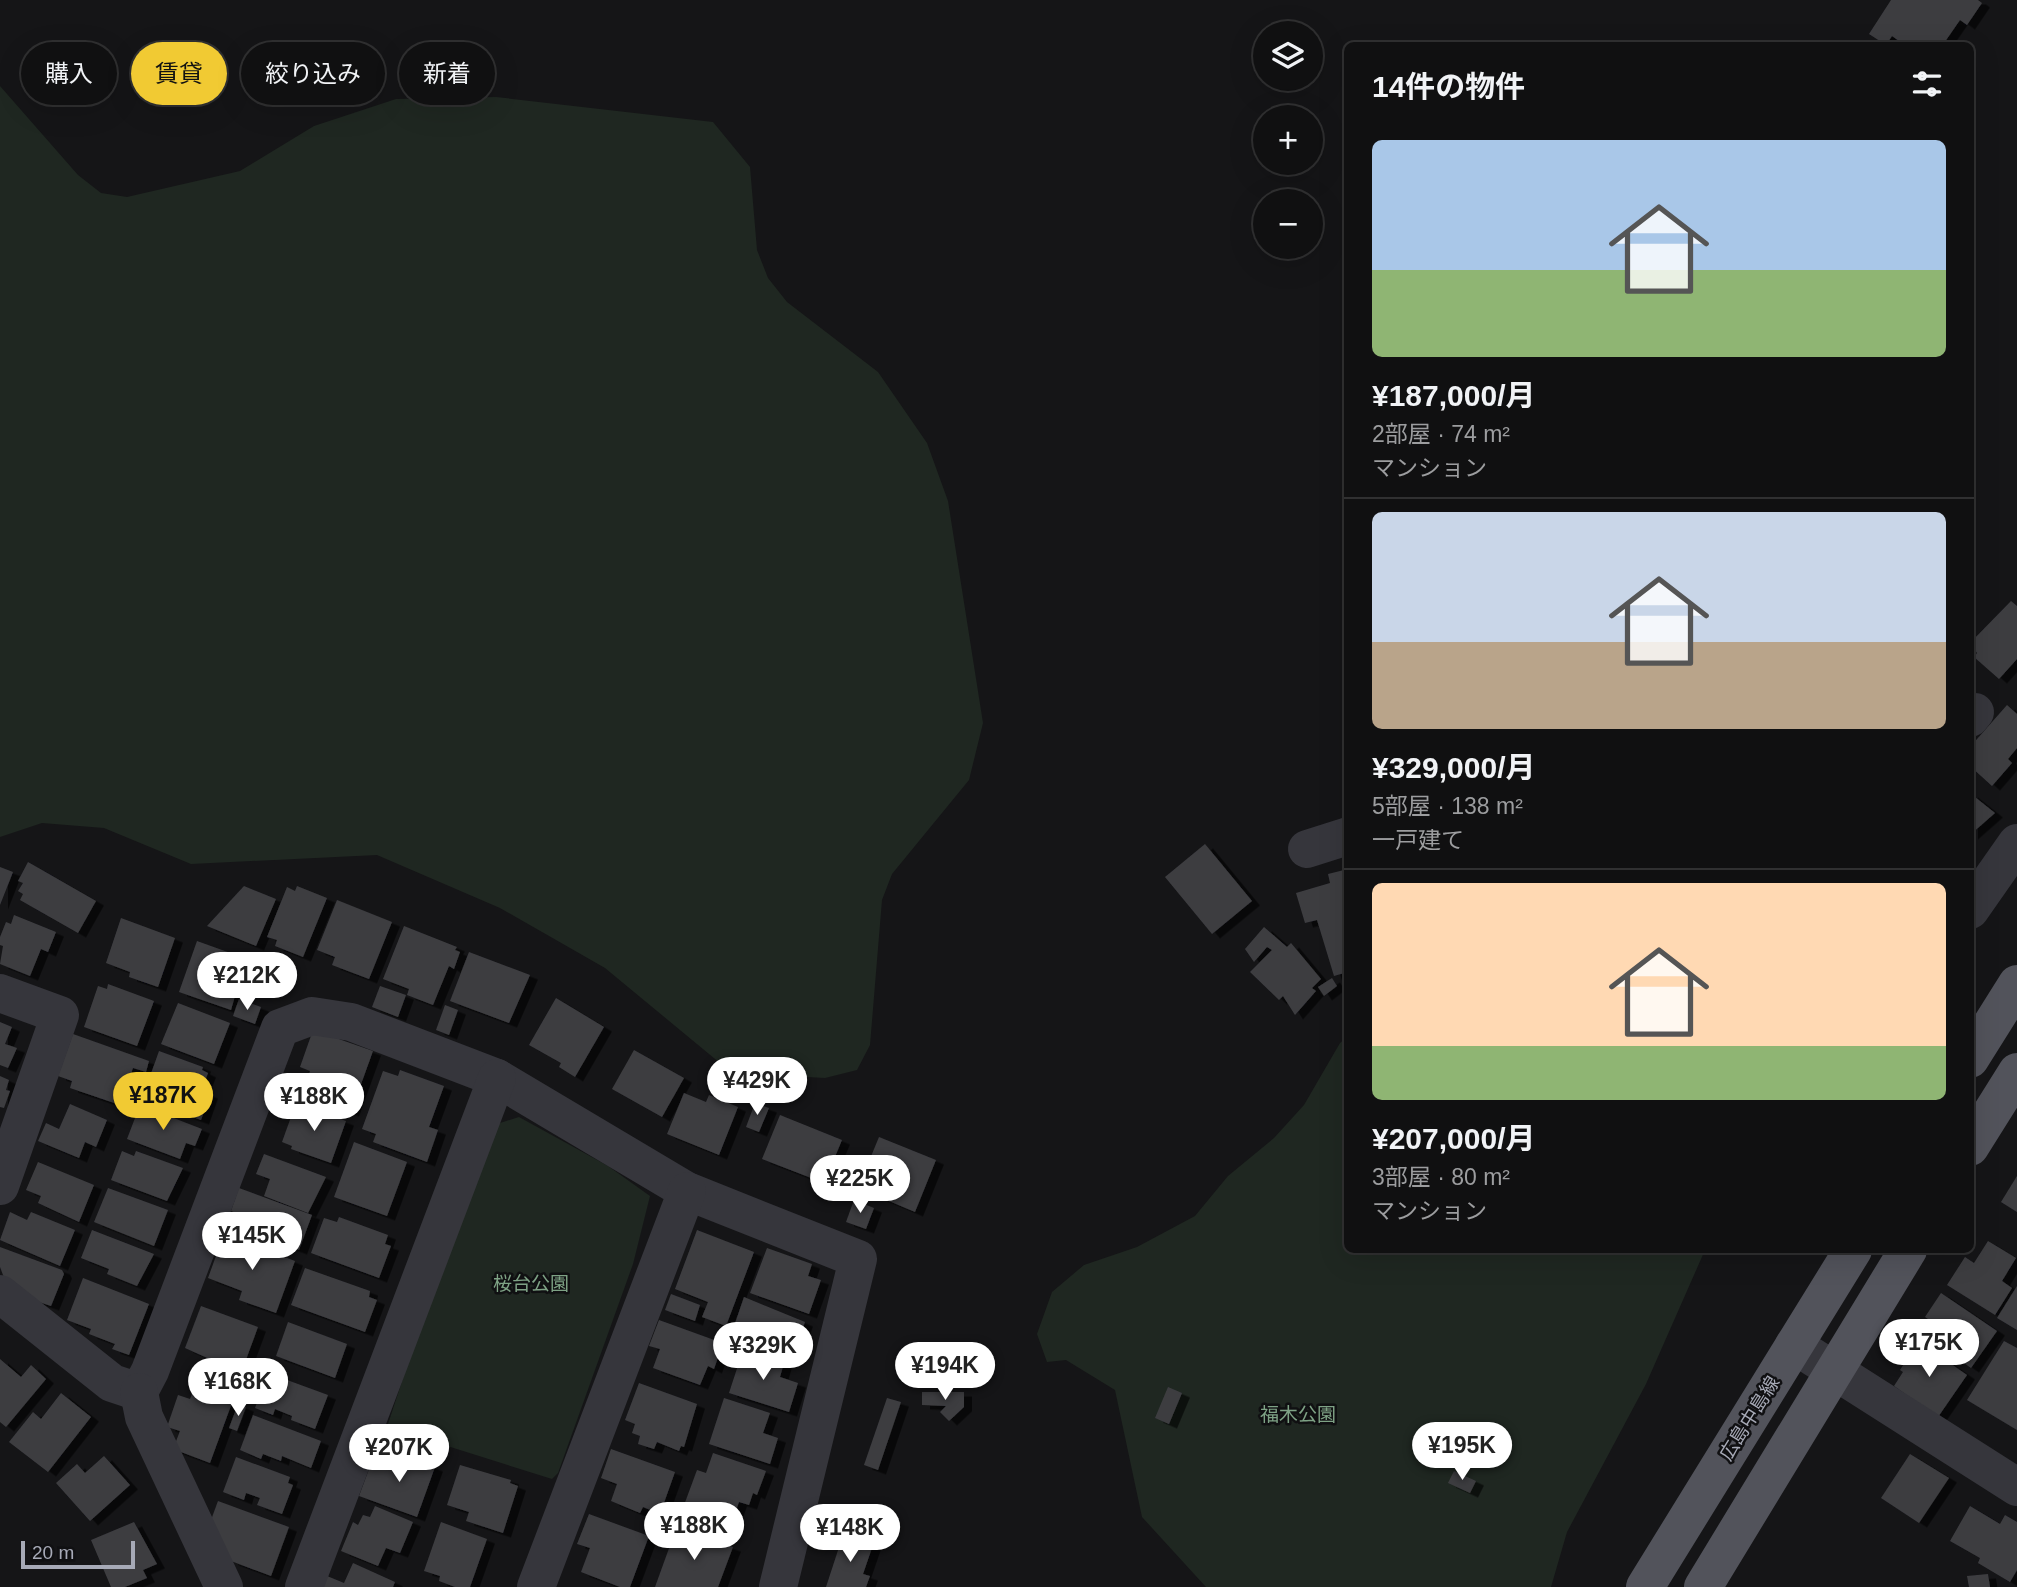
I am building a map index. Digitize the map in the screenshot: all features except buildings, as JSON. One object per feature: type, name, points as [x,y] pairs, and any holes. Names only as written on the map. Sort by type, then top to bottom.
[{"type":"main road","points":[[1974,1053],[2017,984]]},
{"type":"main road","points":[[1974,1141],[2017,1072]]},
{"type":"main road","name":"広島中島線","points":[[1645,1587],[1851,1253]]},
{"type":"main road","points":[[1703,1587],[1906,1253]]},
{"type":"street","points":[[1307,849],[1344,837]]},
{"type":"street","points":[[1974,905],[2017,843]]},
{"type":"street","points":[[0,993],[60,1015],[0,1186]]},
{"type":"street","points":[[224,1587],[144,1417],[139,1392],[150,1371],[280,1028],[312,1016],[351,1022],[497,1078],[687,1191],[858,1259],[778,1587]]},
{"type":"street","points":[[304,1587],[497,1078]]},
{"type":"street","points":[[536,1587],[687,1191]]},
{"type":"street","points":[[0,1294],[112,1383],[139,1392]]},
{"type":"street","points":[[1794,1345],[2017,1486]]},
{"type":"green space","points":[[0,86],[78,175],[101,193],[127,197],[240,171],[314,126],[385,105],[396,99],[399,99],[399,105],[495,105],[496,97],[713,122],[750,167],[757,250],[768,278],[787,302],[878,372],[927,443],[948,501],[983,723],[969,780],[892,874],[882,900],[870,1045],[857,1070],[825,1078],[732,1073],[605,968],[500,908],[377,855],[191,864],[104,828],[42,823],[0,837]]},
{"type":"green space","name":"福木公園","points":[[1344,1040],[1344,1253],[1704,1253],[1646,1384],[1567,1532],[1551,1587],[1206,1587],[1142,1517],[1115,1390],[1066,1360],[1047,1362],[1037,1334],[1052,1292],[1084,1265],[1137,1247],[1195,1216],[1228,1176],[1274,1138],[1304,1105]]},
{"type":"green space","name":"桜台公園","points":[[519,1117],[608,1166],[650,1196],[633,1264],[558,1473],[552,1479],[387,1427],[421,1324],[497,1124]]}]
